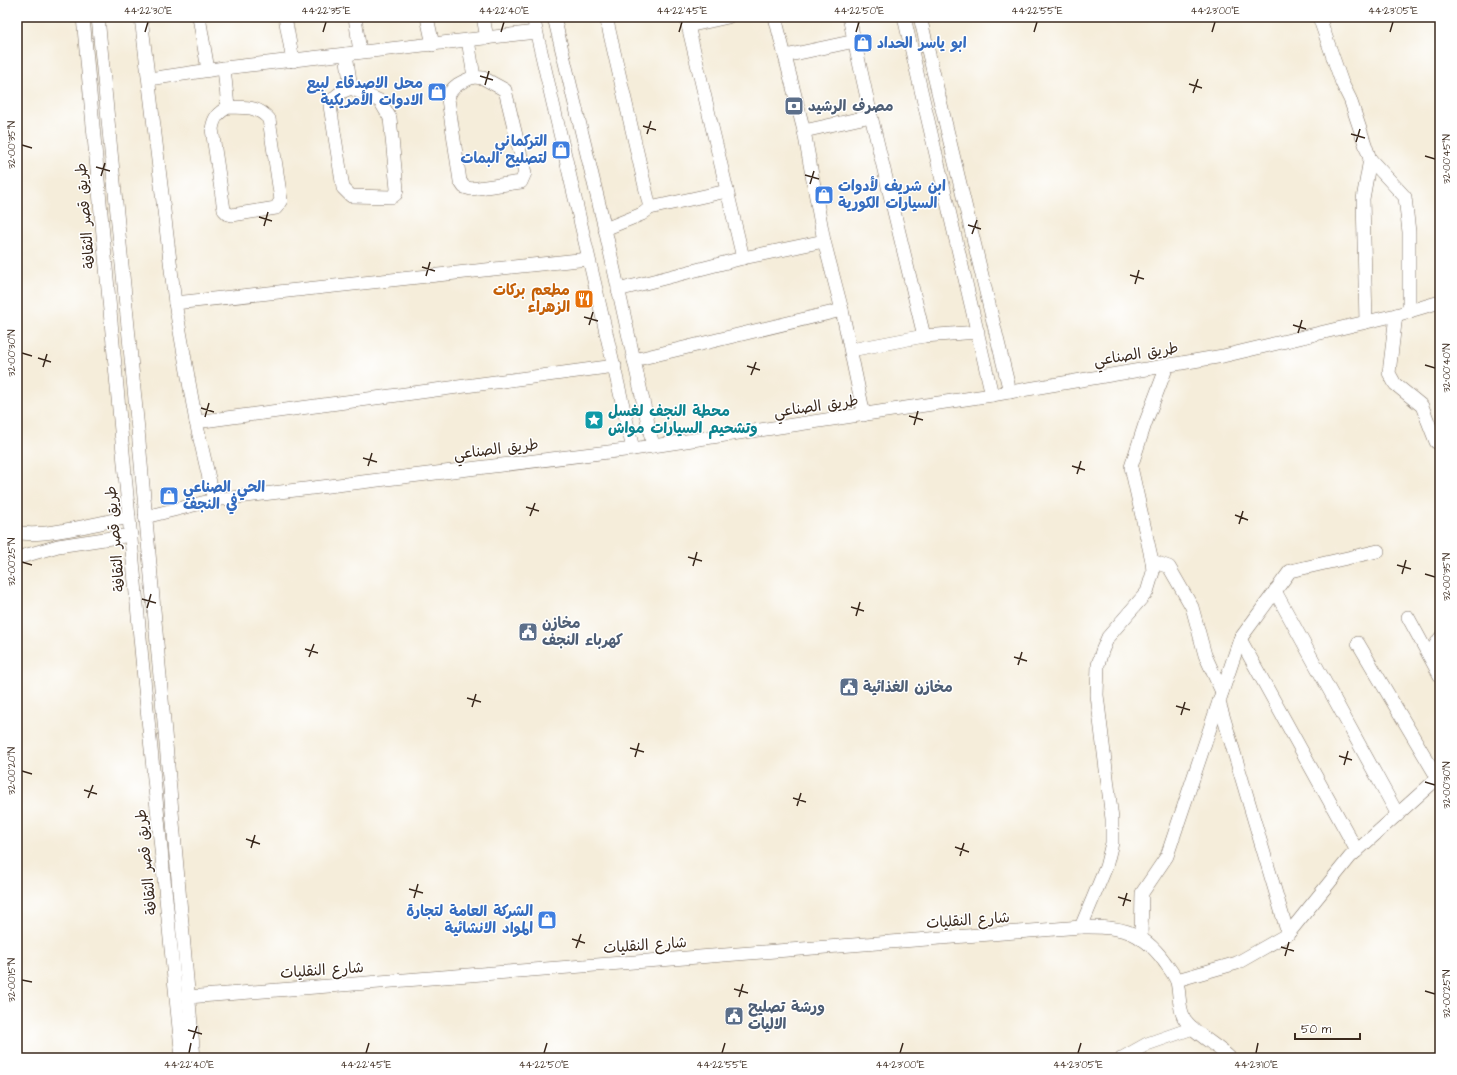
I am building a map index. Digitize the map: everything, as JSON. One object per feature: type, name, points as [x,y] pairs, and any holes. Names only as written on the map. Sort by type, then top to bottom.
[{"type":"street","name":"طريق قصر الثقافة","points":[[83,17],[142,659],[182,1058]]},
{"type":"street","name":"طريق قصر الثقافة","points":[[98,17],[125,309],[138,430],[194,1058]]},
{"type":"street","points":[[141,17],[175,303],[196,422],[214,500]]},
{"type":"street","points":[[199,17],[208,70]]},
{"type":"street","points":[[285,17],[293,61]]},
{"type":"street","points":[[355,17],[360,52]]},
{"type":"street","points":[[427,17],[433,44]]},
{"type":"street","points":[[483,17],[487,38]]},
{"type":"street","points":[[533,17],[633,449]]},
{"type":"street","points":[[554,17],[605,229],[653,446]]},
{"type":"street","points":[[606,17],[650,208]]},
{"type":"street","points":[[728,17],[687,22],[743,258]]},
{"type":"street","points":[[775,17],[804,131],[824,241],[842,310],[864,415]]},
{"type":"street","points":[[849,17],[871,116],[924,336]]},
{"type":"street","points":[[904,17],[992,395]]},
{"type":"street","points":[[920,17],[1010,392]]},
{"type":"street","points":[[1319,17],[1342,84],[1350,98],[1370,159],[1406,197],[1409,232],[1403,313],[1389,373],[1395,384],[1402,392],[1422,406],[1436,442]]},
{"type":"street","points":[[149,80],[224,68],[536,32]]},
{"type":"street","points":[[468,40],[474,78]]},
{"type":"street","points":[[785,56],[855,41]]},
{"type":"street","points":[[346,54],[351,88]]},
{"type":"street","points":[[224,68],[228,107]]},
{"type":"street","points":[[474,78],[484,78],[498,84],[505,90],[525,173],[521,182],[471,189],[464,187],[460,181],[448,99],[453,88],[464,80],[474,78]]},
{"type":"street","points":[[351,88],[380,101],[390,118],[397,189],[396,194],[392,197],[351,196],[343,188],[330,106],[332,100],[336,96],[351,88]]},
{"type":"street","points":[[228,107],[254,108],[262,111],[269,119],[281,200],[276,208],[232,215],[228,214],[224,210],[212,129],[214,119],[218,113],[228,107]]},
{"type":"street","points":[[804,131],[871,116]]},
{"type":"street","points":[[1366,322],[1363,199],[1370,159]]},
{"type":"street","points":[[605,229],[642,214],[650,208],[727,191]]},
{"type":"street","points":[[948,206],[964,202]]},
{"type":"street","points":[[618,290],[743,258],[824,241]]},
{"type":"street","points":[[175,303],[588,258]]},
{"type":"street","name":"طريق الصناعي","points":[[145,518],[214,500],[633,449],[864,415],[1167,366],[1223,356],[1403,313],[1440,302]]},
{"type":"street","points":[[634,360],[842,310]]},
{"type":"street","points":[[851,350],[924,336],[978,332]]},
{"type":"street","points":[[196,422],[615,366]]},
{"type":"street","points":[[1081,927],[1106,867],[1112,843],[1112,819],[1097,695],[1098,666],[1108,637],[1147,592],[1153,572],[1152,561],[1131,467],[1144,424],[1167,366]]},
{"type":"street","points":[[126,487],[142,486]]},
{"type":"street","points":[[17,532],[43,534],[129,517]]},
{"type":"street","points":[[17,558],[58,546],[131,534]]},
{"type":"street","points":[[1141,939],[1142,892],[1167,856],[1240,639],[1290,571],[1378,551]]},
{"type":"street","points":[[1152,561],[1169,567],[1192,607],[1205,655],[1220,697],[1288,934]]},
{"type":"street","points":[[1275,591],[1398,815]]},
{"type":"street","points":[[1408,617],[1440,676]]},
{"type":"street","points":[[1429,655],[1440,638]]},
{"type":"street","points":[[1240,639],[1357,851]]},
{"type":"street","points":[[1230,1058],[1219,1047],[1188,1023],[1181,1011],[1177,980],[1237,963],[1288,934],[1350,857],[1398,815],[1438,776],[1358,643]]},
{"type":"street","points":[[142,659],[157,656]]},
{"type":"street","name":"شارع النقليات","points":[[188,997],[1081,927],[1118,928],[1141,939],[1160,955],[1177,980]]},
{"type":"street","points":[[1122,1058],[1147,1044],[1193,1028]]},
{"type":"place","name":"ابو ياسر الحداد","points":[[863,43]]},
{"type":"place","name":"محل الاصدقاء لبيع الادوات الأمريكية","points":[[437,92]]},
{"type":"place","name":"مصرف الرشيد","points":[[794,106]]},
{"type":"place","name":"التركماني لتصليح البمات","points":[[561,150]]},
{"type":"place","name":"ابن شريف لأدوات السيارات الكورية","points":[[824,195]]},
{"type":"place","name":"مطعم بركات الزهراء","points":[[584,299]]},
{"type":"place","name":"محطة النجف لغسل وتشحيم السيارات مواش","points":[[594,420]]},
{"type":"place","name":"الحي الصناعي في النجف","points":[[169,496]]},
{"type":"place","name":"مخازن كهرباء النجف","points":[[528,632]]},
{"type":"place","name":"مخازن الغذائية","points":[[849,687]]},
{"type":"place","name":"الشركة العامة لتجارة المواد الانشائية","points":[[547,920]]},
{"type":"place","name":"ورشة تصليح الاليات","points":[[734,1016]]}]
